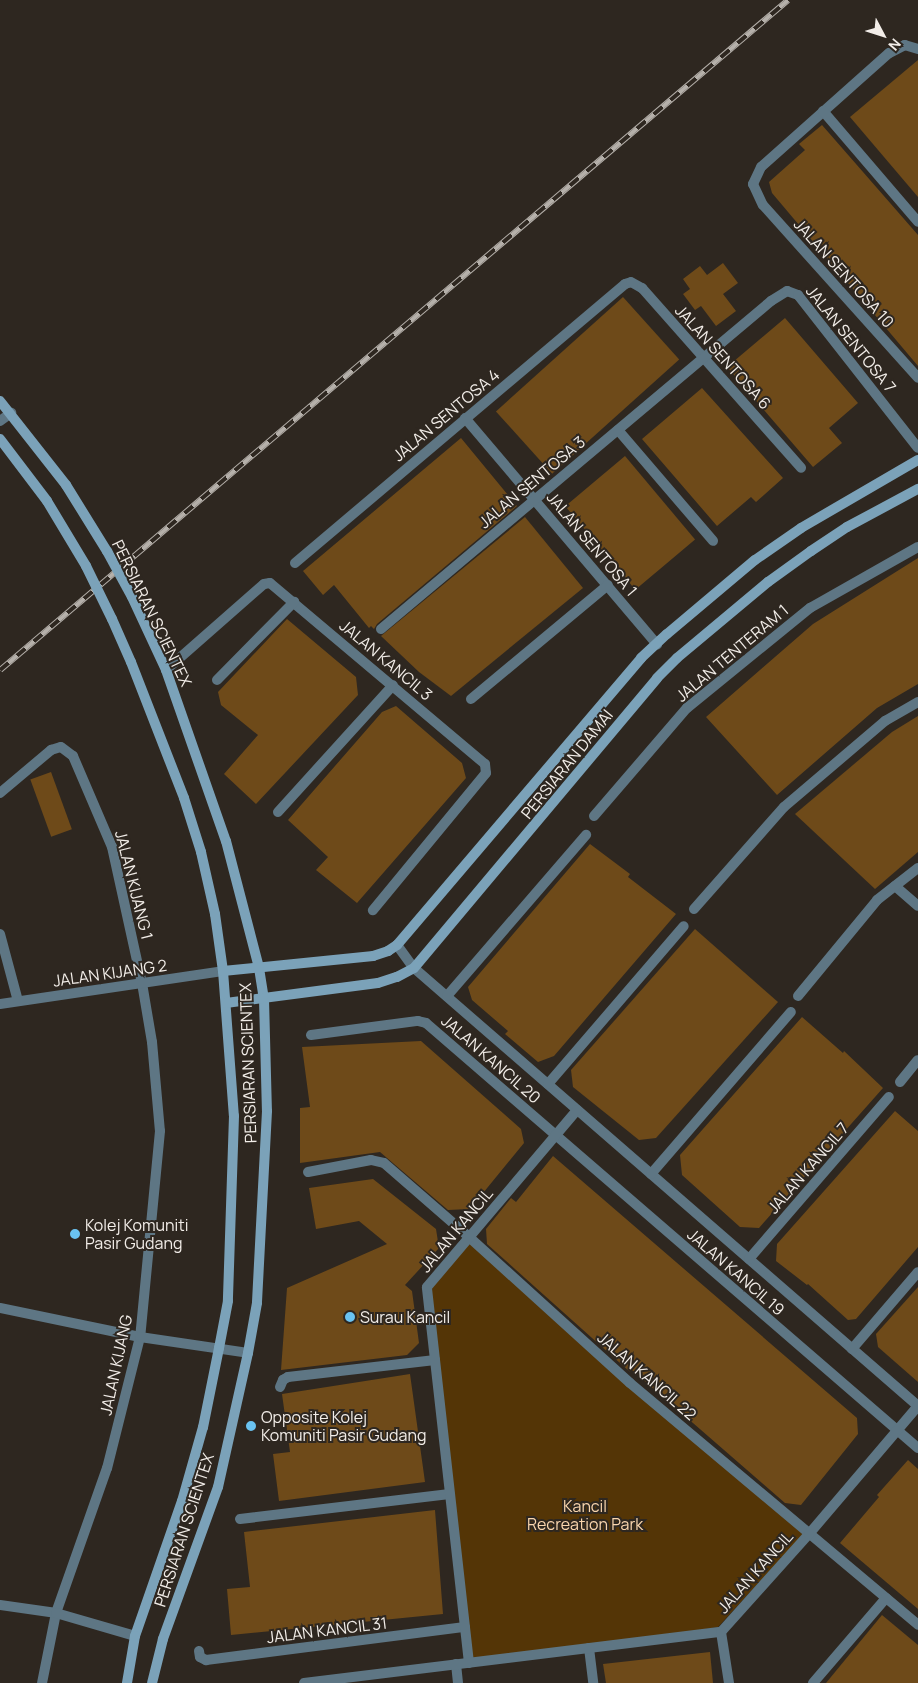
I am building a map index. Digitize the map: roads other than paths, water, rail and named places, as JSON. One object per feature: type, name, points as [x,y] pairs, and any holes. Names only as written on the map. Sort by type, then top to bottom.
[{"type":"main road","name":"PERSIARAN SCIENTEX","points":[[0,401],[66,485],[108,551],[166,670],[226,841],[259,968],[264,999],[267,1111],[257,1304],[218,1487],[163,1639],[152,1683]]},
{"type":"main road","name":"PERSIARAN SCIENTEX","points":[[0,439],[47,501],[86,566],[131,662],[184,798],[201,852],[215,914],[224,971],[234,1116],[228,1301],[203,1427],[182,1500],[135,1636],[127,1683]]},
{"type":"main road","name":"PERSIARAN DAMAI","points":[[224,971],[373,956],[388,951],[397,945],[641,658],[755,560],[801,528],[918,460]]},
{"type":"main road","name":"PERSIARAN DAMAI","points":[[226,1002],[264,999],[378,983],[397,977],[414,968],[545,814],[657,678],[677,658],[790,566],[847,528],[918,489]]},
{"type":"street","points":[[918,49],[905,45],[889,53],[823,111],[918,222]]},
{"type":"street","name":"JALAN SENTOSA 10","points":[[823,111],[761,167],[753,184],[762,205],[918,378]]},
{"type":"street","name":"JALAN SENTOSA 6","points":[[616,290],[625,284],[637,284],[802,468]]},
{"type":"street","name":"JALAN SENTOSA 4","points":[[295,563],[616,290]]},
{"type":"street","name":"JALAN SENTOSA 7","points":[[704,358],[783,293],[795,292],[918,448]]},
{"type":"street","name":"JALAN SENTOSA 3","points":[[381,629],[704,358]]},
{"type":"street","points":[[0,421],[11,413]]},
{"type":"street","name":"JALAN SENTOSA 1","points":[[465,418],[657,644]]},
{"type":"street","points":[[618,430],[713,541]]},
{"type":"street","name":"JALAN TENTERAM 1","points":[[594,816],[687,708],[810,608],[918,547]]},
{"type":"street","name":"JALAN KANCIL 3","points":[[166,670],[264,584],[270,583],[394,685],[478,756],[487,766],[486,773],[372,910]]},
{"type":"street","points":[[471,699],[608,585]]},
{"type":"street","points":[[217,680],[294,602]]},
{"type":"street","points":[[278,812],[394,685]]},
{"type":"street","points":[[694,909],[784,806],[885,721],[918,702]]},
{"type":"street","name":"JALAN KIJANG 1","points":[[0,793],[51,750],[61,747],[73,756],[112,846],[142,983]]},
{"type":"street","points":[[446,996],[586,835]]},
{"type":"street","points":[[798,996],[877,900],[918,868]]},
{"type":"street","points":[[895,886],[918,906]]},
{"type":"street","points":[[548,1084],[684,926]]},
{"type":"street","points":[[0,934],[18,1001]]},
{"type":"street","name":"JALAN KANCIL","points":[[304,1683],[721,1632],[809,1534],[918,1406],[414,968],[397,945]]},
{"type":"street","name":"JALAN KIJANG 2","points":[[0,1004],[224,971]]},
{"type":"street","name":"JALAN KIJANG","points":[[42,1683],[56,1613],[107,1468],[140,1337],[160,1132],[152,1042],[142,983]]},
{"type":"street","points":[[651,1174],[791,1012]]},
{"type":"street","name":"JALAN KANCIL 20","points":[[311,1034],[424,1022],[556,1136]]},
{"type":"street","points":[[900,1082],[918,1060]]},
{"type":"street","name":"JALAN KANCIL 7","points":[[749,1259],[889,1097]]},
{"type":"street","name":"JALAN KANCIL","points":[[469,1663],[427,1287],[577,1110]]},
{"type":"street","name":"JALAN KANCIL 19","points":[[556,1136],[918,1448]]},
{"type":"street","name":"JALAN KANCIL 22","points":[[308,1172],[371,1160],[381,1161],[469,1236],[630,1383],[918,1625]]},
{"type":"street","points":[[852,1348],[918,1272]]},
{"type":"street","points":[[0,1308],[140,1337],[248,1353]]},
{"type":"street","points":[[280,1387],[283,1380],[288,1377],[435,1360]]},
{"type":"street","points":[[240,1519],[450,1494]]},
{"type":"street","points":[[813,1683],[886,1598]]},
{"type":"street","points":[[0,1605],[56,1613],[135,1636]]},
{"type":"street","name":"JALAN KANCIL 31","points":[[199,1651],[200,1657],[206,1660],[465,1627]]},
{"type":"street","points":[[721,1632],[729,1683]]},
{"type":"street","points":[[589,1648],[594,1683]]},
{"type":"street","points":[[456,1664],[458,1683]]},
{"type":"railway","points":[[0,670],[788,0]]},
{"type":"place","name":"Kolej Komuniti Pasir Gudang","points":[[75,1234]]},
{"type":"place","name":"Surau Kancil","points":[[350,1317]]},
{"type":"place","name":"Opposite Kolej Komuniti Pasir Gudang","points":[[251,1426]]},
{"type":"park label","name":"Kancil Recreation Park","points":[[585,1515]]}]
